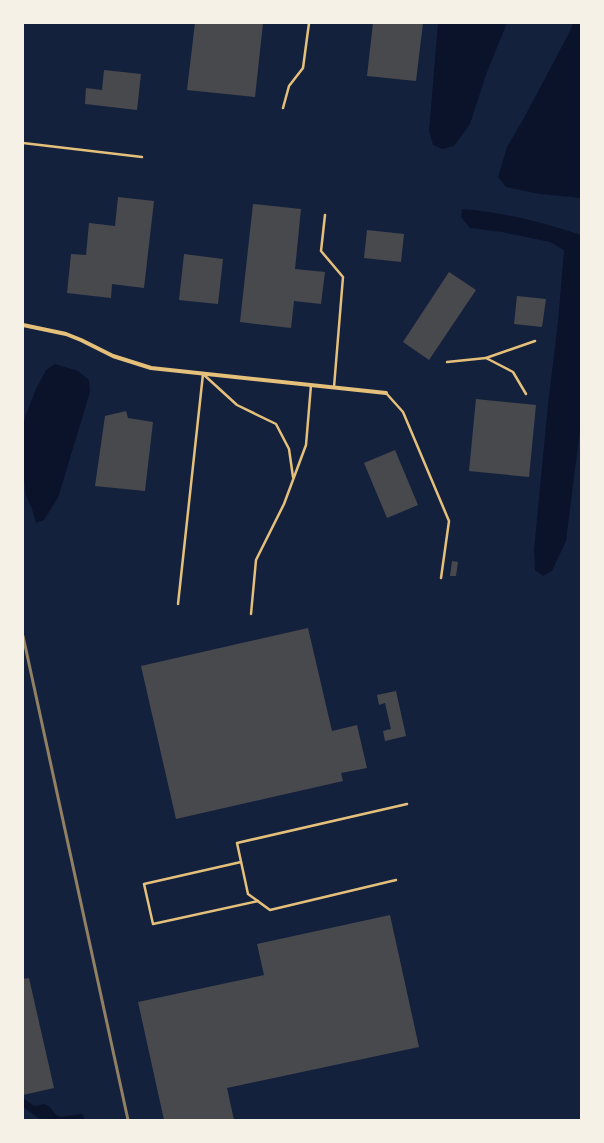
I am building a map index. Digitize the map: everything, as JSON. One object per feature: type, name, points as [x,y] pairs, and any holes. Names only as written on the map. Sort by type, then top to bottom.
[{"type":"street","points":[[23,325],[66,334],[113,356],[150,368],[386,393]]},
{"type":"lane","points":[[283,108],[289,86],[303,68],[309,23]]},
{"type":"lane","points":[[23,143],[142,157]]},
{"type":"lane","points":[[325,215],[321,251],[343,277],[334,388]]},
{"type":"lane","points":[[447,362],[486,358],[535,341]]},
{"type":"lane","points":[[486,358],[513,372],[526,394]]},
{"type":"lane","points":[[203,374],[237,405],[276,424],[289,449],[294,478]]},
{"type":"lane","points":[[178,604],[203,374]]},
{"type":"lane","points":[[251,614],[256,560],[284,504],[306,445],[311,385]]},
{"type":"lane","points":[[386,393],[403,412],[449,522],[441,578]]},
{"type":"lane","points":[[396,880],[270,910],[248,894],[237,843],[407,804]]},
{"type":"lane","points":[[241,862],[144,884],[153,924],[258,901]]},
{"type":"water","points":[[438,23],[507,23],[487,72],[470,124],[454,146],[442,149],[433,145],[429,131]]},
{"type":"water","points":[[573,23],[581,23],[581,198],[540,194],[506,187],[498,177],[507,147],[524,118]]},
{"type":"water","points":[[462,209],[492,212],[522,218],[581,235],[581,422],[566,541],[552,571],[543,576],[535,570],[534,550],[564,250],[550,242],[502,232],[470,228],[461,217]]},
{"type":"water","points":[[55,364],[78,371],[89,380],[90,392],[58,498],[44,520],[36,523],[26,496],[23,471],[23,427],[25,417],[36,389],[46,370]]},
{"type":"water","points":[[23,1098],[34,1106],[45,1104],[51,1108],[55,1114],[61,1117],[82,1114],[85,1120],[41,1120],[23,1107]]},
{"type":"building","points":[[195,23],[263,23],[255,97],[187,90]]},
{"type":"building","points":[[373,23],[423,23],[416,81],[367,76]]},
{"type":"building","points":[[104,70],[141,74],[137,110],[85,104],[86,88],[102,90]]},
{"type":"building","points":[[118,197],[154,201],[144,288],[112,284],[111,298],[67,293],[71,254],[86,255],[89,223],[115,226]]},
{"type":"building","points":[[253,204],[301,209],[295,269],[325,272],[321,304],[294,301],[291,328],[240,322]]},
{"type":"building","points":[[367,230],[404,234],[401,262],[364,258]]},
{"type":"building","points":[[184,254],[223,259],[218,304],[179,300]]},
{"type":"building","points":[[449,272],[476,290],[429,360],[403,342]]},
{"type":"building","points":[[517,296],[546,299],[542,327],[514,324]]},
{"type":"building","points":[[476,399],[536,405],[529,477],[469,471]]},
{"type":"building","points":[[126,411],[128,418],[153,422],[145,491],[95,486],[105,416]]},
{"type":"building","points":[[395,450],[418,505],[387,518],[364,463]]},
{"type":"building","points":[[452,561],[458,562],[456,576],[450,576]]},
{"type":"building","points":[[308,628],[332,731],[357,725],[367,768],[341,773],[343,781],[176,819],[141,666]]},
{"type":"building","points":[[396,691],[406,736],[385,741],[383,731],[391,729],[385,703],[379,705],[377,695]]},
{"type":"building","points":[[390,915],[419,1047],[227,1088],[234,1120],[164,1120],[138,1002],[264,975],[257,944]]},
{"type":"building","points":[[29,978],[54,1088],[23,1095],[23,979]]},
{"type":"railway","points":[[23,636],[128,1120]]}]
